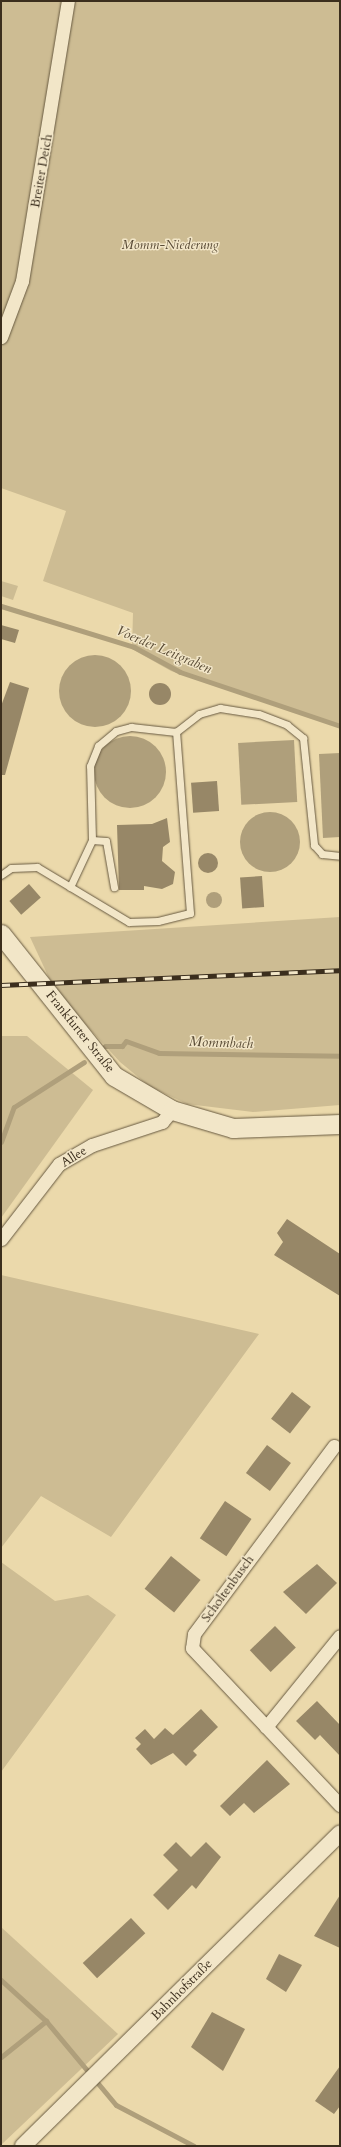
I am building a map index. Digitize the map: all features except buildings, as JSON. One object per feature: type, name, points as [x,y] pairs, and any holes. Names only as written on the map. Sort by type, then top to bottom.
[{"type":"main road","name":"Frankfurter Straße","points":[[1,934],[114,1076],[172,1110],[233,1128],[340,1124]]},
{"type":"street","name":"Breiter Deich","points":[[1,337],[22,281],[68,1]]},
{"type":"street","name":"Allee","points":[[1,1239],[60,1164],[92,1145],[162,1122],[172,1110]]},
{"type":"street","name":"Scholtenbusch","points":[[334,1446],[194,1634],[192,1648],[197,1657],[340,1805]]},
{"type":"street","points":[[266,1727],[340,1636]]},
{"type":"street","name":"Bahnhofstraße","points":[[23,2146],[338,1837]]},
{"type":"lane","points":[[70,887],[92,840],[90,766],[98,746],[116,731],[131,727],[176,732],[199,714],[220,708],[259,714],[296,731],[306,745],[314,845],[322,854],[340,856]]},
{"type":"lane","points":[[1,874],[10,868],[37,867],[129,922],[158,921],[190,913],[176,732]]},
{"type":"lane","points":[[92,840],[106,841],[114,887]]},
{"type":"green space","name":"Momm-Niederung","points":[[1,1],[340,1],[340,725],[171,671],[132,649],[133,613],[43,581],[66,511],[1,488]]},
{"type":"green space","points":[[1,581],[18,586],[13,600],[1,596]]},
{"type":"green space","points":[[340,917],[340,1105],[253,1112],[187,1104],[149,1086],[120,1062],[55,991],[30,937]]},
{"type":"green space","points":[[1,1036],[27,1036],[93,1090],[1,1218]]},
{"type":"green space","points":[[1,1275],[259,1334],[111,1537],[41,1496],[1,1548]]},
{"type":"green space","points":[[1,1562],[55,1601],[88,1595],[116,1615],[1,1772]]},
{"type":"green space","points":[[1,1927],[118,2034],[1,2145]]},
{"type":"shaded area","points":[[95,655],[115,661],[125,671],[131,691],[125,711],[115,721],[95,727],[75,721],[65,711],[59,691],[65,671],[75,661]]},
{"type":"shaded area","points":[[130,736],[150,742],[160,752],[166,772],[160,792],[150,802],[130,808],[110,802],[100,792],[94,772],[100,752],[110,742]]},
{"type":"shaded area","points":[[294,740],[297,802],[241,805],[238,743]]},
{"type":"shaded area","points":[[340,753],[340,837],[323,838],[319,754]]},
{"type":"shaded area","points":[[270,812],[287,817],[295,825],[300,842],[295,859],[287,867],[270,872],[253,867],[245,859],[240,842],[245,825],[253,817]]},
{"type":"shaded area","points":[[214,892],[221,897],[222,900],[217,907],[214,908],[207,903],[206,900],[211,893]]},
{"type":"waterway","name":"Voerder Leitgraben","points":[[1,606],[134,647],[180,672],[340,726]]},
{"type":"waterway","name":"Mommbach","points":[[105,1046],[122,1046],[126,1041],[159,1053],[340,1056]]},
{"type":"waterway","name":"Mommbach","points":[[1,1142],[14,1107],[84,1062]]},
{"type":"waterway","points":[[1,1980],[46,2021],[116,2105],[194,2146]]},
{"type":"waterway","points":[[1,2057],[46,2021]]},
{"type":"railway","points":[[1,985],[340,970]]}]
